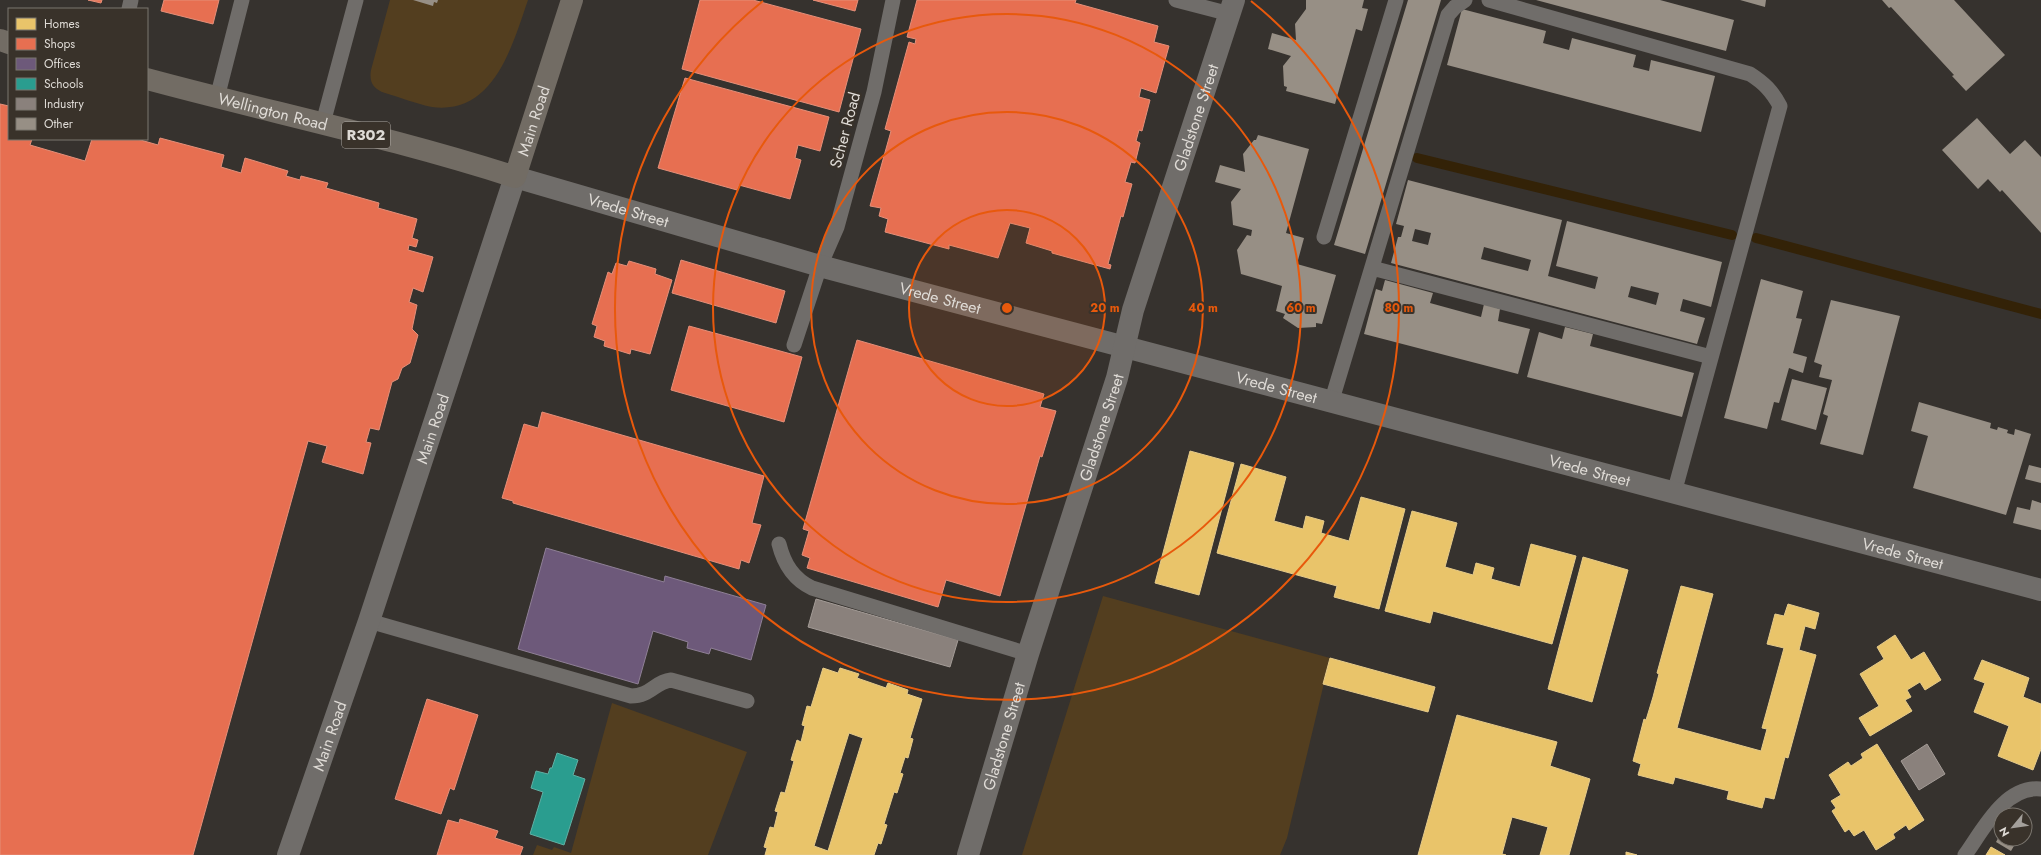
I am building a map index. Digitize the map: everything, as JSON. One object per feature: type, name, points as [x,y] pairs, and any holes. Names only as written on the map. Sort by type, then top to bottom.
[{"type":"main road","name":"Main Road","points":[[515,178],[572,0]]},
{"type":"main road","name":"Wellington Road","points":[[148,79],[217,98],[323,123],[469,163],[515,178]]},
{"type":"street","name":"Gladstone Street","points":[[968,855],[1028,654],[1117,378],[1133,310],[1232,7]]},
{"type":"street","name":"Vrede Street","points":[[515,178],[820,266],[1674,494],[2041,590]]},
{"type":"street","name":"Main Road","points":[[288,855],[369,621],[515,178]]},
{"type":"lane","points":[[217,98],[242,0]]},
{"type":"lane","points":[[323,123],[356,0]]},
{"type":"lane","name":"Scher Road","points":[[794,345],[820,266],[837,227],[874,92],[893,0]]},
{"type":"lane","points":[[1176,0],[1232,7]]},
{"type":"lane","points":[[1324,237],[1396,0]]},
{"type":"lane","points":[[1332,403],[1448,15],[1454,7],[1465,0]]},
{"type":"lane","points":[[1489,0],[1750,74],[1763,83],[1775,97],[1780,106],[1778,119],[1674,494]]},
{"type":"lane","points":[[1372,268],[1711,357]]},
{"type":"lane","points":[[779,544],[786,565],[793,575],[801,583],[812,588],[1028,654]]},
{"type":"lane","points":[[369,621],[631,696],[645,694],[660,683],[670,680],[747,701]]},
{"type":"lane","points":[[1965,855],[2000,808],[2010,798],[2022,791],[2041,789]]},
{"type":"shaded area","points":[[390,0],[528,0],[507,56],[497,74],[485,89],[471,100],[453,107],[432,107],[381,91],[375,87],[371,81],[371,70]]},
{"type":"shaded area","points":[[1103,596],[1330,658],[1287,838],[1280,855],[1022,855]]},
{"type":"shaded area","points":[[612,703],[747,752],[708,855],[533,855],[537,845],[552,850],[554,847],[571,853]]},
{"type":"building: Homes","points":[[1190,451],[1234,463],[1199,595],[1155,583]]},
{"type":"building: Homes","points":[[1241,464],[1286,477],[1274,521],[1303,529],[1306,516],[1324,521],[1321,533],[1349,541],[1361,497],[1405,509],[1379,609],[1334,597],[1337,586],[1217,553]]},
{"type":"building: Homes","points":[[1412,511],[1457,523],[1445,567],[1473,575],[1476,563],[1494,568],[1491,579],[1520,587],[1531,544],[1576,556],[1552,644],[1433,611],[1430,623],[1385,611]]},
{"type":"building: Homes","points":[[1583,557],[1628,570],[1592,702],[1548,689]]},
{"type":"building: Homes","points":[[1681,586],[1713,594],[1677,728],[1761,751],[1767,729],[1762,728],[1784,648],[1767,644],[1775,614],[1784,616],[1788,604],[1819,613],[1815,629],[1805,626],[1799,650],[1816,655],[1788,758],[1785,757],[1774,799],[1765,797],[1762,808],[1727,799],[1729,791],[1675,777],[1673,784],[1638,775],[1641,764],[1633,761],[1644,719],[1646,720],[1653,697],[1659,674],[1657,673]]},
{"type":"building: Homes","points":[[1895,635],[1911,660],[1924,652],[1941,680],[1925,690],[1920,682],[1907,690],[1911,697],[1905,700],[1912,711],[1870,736],[1859,718],[1879,706],[1860,674],[1884,659],[1877,647]]},
{"type":"building: Homes","points":[[1330,658],[1435,687],[1428,712],[1323,684]]},
{"type":"building: Homes","points":[[1982,660],[2029,678],[2023,697],[2041,704],[2041,749],[2033,770],[1998,756],[2009,726],[1974,712],[1985,683],[1974,679]]},
{"type":"building: Homes","points":[[823,668],[838,673],[840,668],[859,674],[857,678],[886,688],[888,683],[908,690],[907,694],[922,699],[910,738],[913,739],[908,758],[905,757],[900,773],[903,774],[897,793],[894,792],[884,824],[887,825],[881,844],[878,843],[874,855],[765,855],[767,848],[764,847],[770,827],[774,828],[778,812],[775,811],[781,792],[785,793],[794,761],[791,760],[797,740],[801,742],[805,726],[802,725],[807,706],[811,707]],"holes":[[[849,733],[863,738],[828,851],[814,846]]]},
{"type":"building: Homes","points":[[1457,715],[1557,742],[1550,766],[1590,779],[1569,855],[1540,855],[1548,827],[1512,817],[1502,854],[1506,855],[1418,855]]},
{"type":"building: Homes","points":[[1877,744],[1924,820],[1909,830],[1906,825],[1893,834],[1895,838],[1876,850],[1864,830],[1854,836],[1849,829],[1845,832],[1832,811],[1836,808],[1831,801],[1841,795],[1829,775],[1848,762],[1851,766],[1863,758],[1861,754]]},
{"type":"building: Homes","points":[[1991,847],[2005,855],[1986,855]]},
{"type":"building: Homes","points":[[1626,852],[1637,855],[1626,855]]},
{"type":"building: Shops","points":[[88,0],[102,0],[101,3]]},
{"type":"building: Shops","points":[[164,0],[219,0],[213,24],[161,11]]},
{"type":"building: Shops","points":[[700,0],[753,0],[861,29],[839,112],[682,69]]},
{"type":"building: Shops","points":[[813,0],[858,0],[855,11]]},
{"type":"building: Shops","points":[[917,0],[1076,0],[1075,3],[1158,26],[1154,42],[1169,46],[1156,93],[1141,88],[1139,97],[1150,100],[1142,131],[1139,130],[1136,141],[1140,143],[1135,163],[1131,162],[1125,182],[1132,184],[1123,217],[1121,216],[1108,264],[1111,265],[1110,269],[1052,253],[1052,251],[1026,243],[1030,228],[1010,223],[998,258],[949,245],[949,249],[885,232],[888,219],[879,216],[881,208],[870,206],[891,131],[885,129],[909,42],[915,44],[916,39],[907,37]]},
{"type":"building: Shops","points":[[685,78],[829,117],[820,151],[798,145],[795,158],[801,160],[790,199],[739,185],[737,190],[658,168]]},
{"type":"building: Shops","points":[[0,104],[8,106],[8,140],[32,140],[30,145],[85,161],[92,140],[140,140],[158,145],[160,138],[224,155],[221,167],[241,173],[245,158],[288,171],[286,176],[300,180],[301,176],[328,183],[326,188],[379,203],[378,208],[417,219],[412,238],[418,240],[416,247],[409,245],[408,250],[433,257],[423,292],[413,288],[409,302],[417,305],[412,329],[418,335],[410,363],[402,368],[398,379],[392,382],[379,430],[370,428],[366,442],[371,443],[363,474],[322,462],[327,446],[308,441],[193,855],[0,855]]},
{"type":"building: Shops","points":[[681,260],[785,291],[776,323],[672,293]]},
{"type":"building: Shops","points":[[629,261],[656,269],[655,274],[672,280],[650,354],[631,349],[630,354],[604,346],[605,341],[594,337],[597,326],[592,324],[608,272],[612,274],[616,263],[627,266]]},
{"type":"building: Shops","points":[[689,326],[802,357],[784,422],[671,390]]},
{"type":"building: Shops","points":[[857,340],[1044,394],[1040,407],[1056,411],[1042,457],[1040,456],[1000,596],[946,580],[938,607],[807,568],[810,558],[802,555],[809,531],[803,529]]},
{"type":"building: Shops","points":[[542,412],[764,476],[752,523],[761,525],[749,563],[741,560],[739,569],[513,503],[513,501],[502,498],[524,424],[538,428]]},
{"type":"building: Shops","points":[[427,699],[478,715],[454,790],[450,788],[441,814],[395,799]]},
{"type":"building: Shops","points":[[460,819],[498,831],[495,838],[523,847],[520,855],[437,855],[448,820],[459,823]]},
{"type":"building: Offices","points":[[546,548],[664,582],[665,576],[766,605],[751,660],[711,648],[709,654],[687,648],[688,642],[653,631],[638,684],[518,649]]},
{"type":"building: Schools","points":[[557,753],[578,760],[573,775],[585,779],[564,845],[530,834],[543,792],[531,788],[536,771],[548,774],[550,768],[552,768]]},
{"type":"building: Industry","points":[[816,599],[958,640],[950,667],[808,627]]},
{"type":"building: Industry","points":[[1927,744],[1945,774],[1919,790],[1901,761]]},
{"type":"building: Other","points":[[413,0],[438,0],[437,3],[434,2],[433,6]]},
{"type":"building: Other","points":[[1306,0],[1364,0],[1362,8],[1368,9],[1362,31],[1356,29],[1335,104],[1286,91],[1287,87],[1284,86],[1283,66],[1291,56],[1268,49],[1272,33],[1296,40],[1295,24],[1306,9]]},
{"type":"building: Other","points":[[1408,0],[1441,0],[1365,254],[1334,245]]},
{"type":"building: Other","points":[[1536,0],[1660,0],[1734,20],[1726,51]]},
{"type":"building: Other","points":[[1740,0],[1766,0],[1765,7]]},
{"type":"building: Other","points":[[1882,0],[1954,0],[2005,55],[1966,91],[1952,76],[1954,75],[1891,7],[1889,8]]},
{"type":"building: Other","points":[[1462,9],[1546,31],[1543,43],[1569,50],[1572,38],[1636,55],[1633,67],[1649,71],[1651,60],[1715,76],[1701,132],[1447,65]]},
{"type":"building: Other","points":[[1977,118],[2010,154],[2025,140],[2041,157],[2041,233],[2002,190],[2000,192],[1988,179],[1978,189],[1942,150]]},
{"type":"building: Other","points":[[1258,135],[1309,149],[1286,233],[1304,238],[1297,264],[1336,275],[1322,324],[1316,323],[1316,327],[1298,328],[1283,318],[1285,314],[1276,311],[1282,286],[1241,274],[1237,250],[1247,235],[1251,236],[1252,230],[1233,225],[1231,202],[1241,189],[1215,182],[1220,165],[1245,172],[1243,154],[1254,140],[1256,140]]},
{"type":"building: Other","points":[[1408,180],[1562,220],[1548,276],[1595,289],[1598,277],[1556,266],[1567,221],[1722,262],[1711,307],[1683,299],[1680,311],[1705,318],[1697,344],[1391,263],[1398,237],[1401,237],[1404,226],[1396,224]],"holes":[[[1415,229],[1431,233],[1428,245],[1412,241]],[[1484,247],[1531,260],[1528,271],[1481,259]],[[1631,286],[1659,293],[1656,305],[1628,297]]]},
{"type":"building: Other","points":[[1761,279],[1803,291],[1796,318],[1802,319],[1793,353],[1807,357],[1803,373],[1789,368],[1779,403],[1774,402],[1767,429],[1724,418]]},
{"type":"building: Other","points":[[1385,280],[1433,293],[1430,303],[1481,317],[1484,304],[1500,309],[1498,321],[1530,329],[1518,374],[1364,334],[1376,289],[1382,291]]},
{"type":"building: Other","points":[[1831,300],[1900,316],[1863,455],[1820,444],[1828,416],[1823,414],[1832,380],[1819,377],[1822,365],[1814,362]]},
{"type":"building: Other","points":[[1565,327],[1593,334],[1590,346],[1694,373],[1682,417],[1527,377],[1539,332],[1562,339]]},
{"type":"building: Other","points":[[1792,379],[1827,388],[1816,430],[1781,420]]},
{"type":"building: Other","points":[[1919,402],[1991,423],[1990,428],[1997,430],[1998,427],[2008,430],[2007,433],[2014,435],[2015,429],[2031,434],[2006,515],[1913,488],[1928,436],[1911,431]]},
{"type":"building: Other","points":[[2029,465],[2041,468],[2041,483],[2025,479]]},
{"type":"building: Other","points":[[2032,500],[2041,503],[2041,530],[2013,523],[2017,507],[2030,510]]},
{"type":"building: Other","points":[[2004,847],[2013,847],[2011,851]]},
{"type":"waterway","points":[[1417,158],[1732,235]]},
{"type":"waterway","points":[[1756,238],[2041,314]]}]
